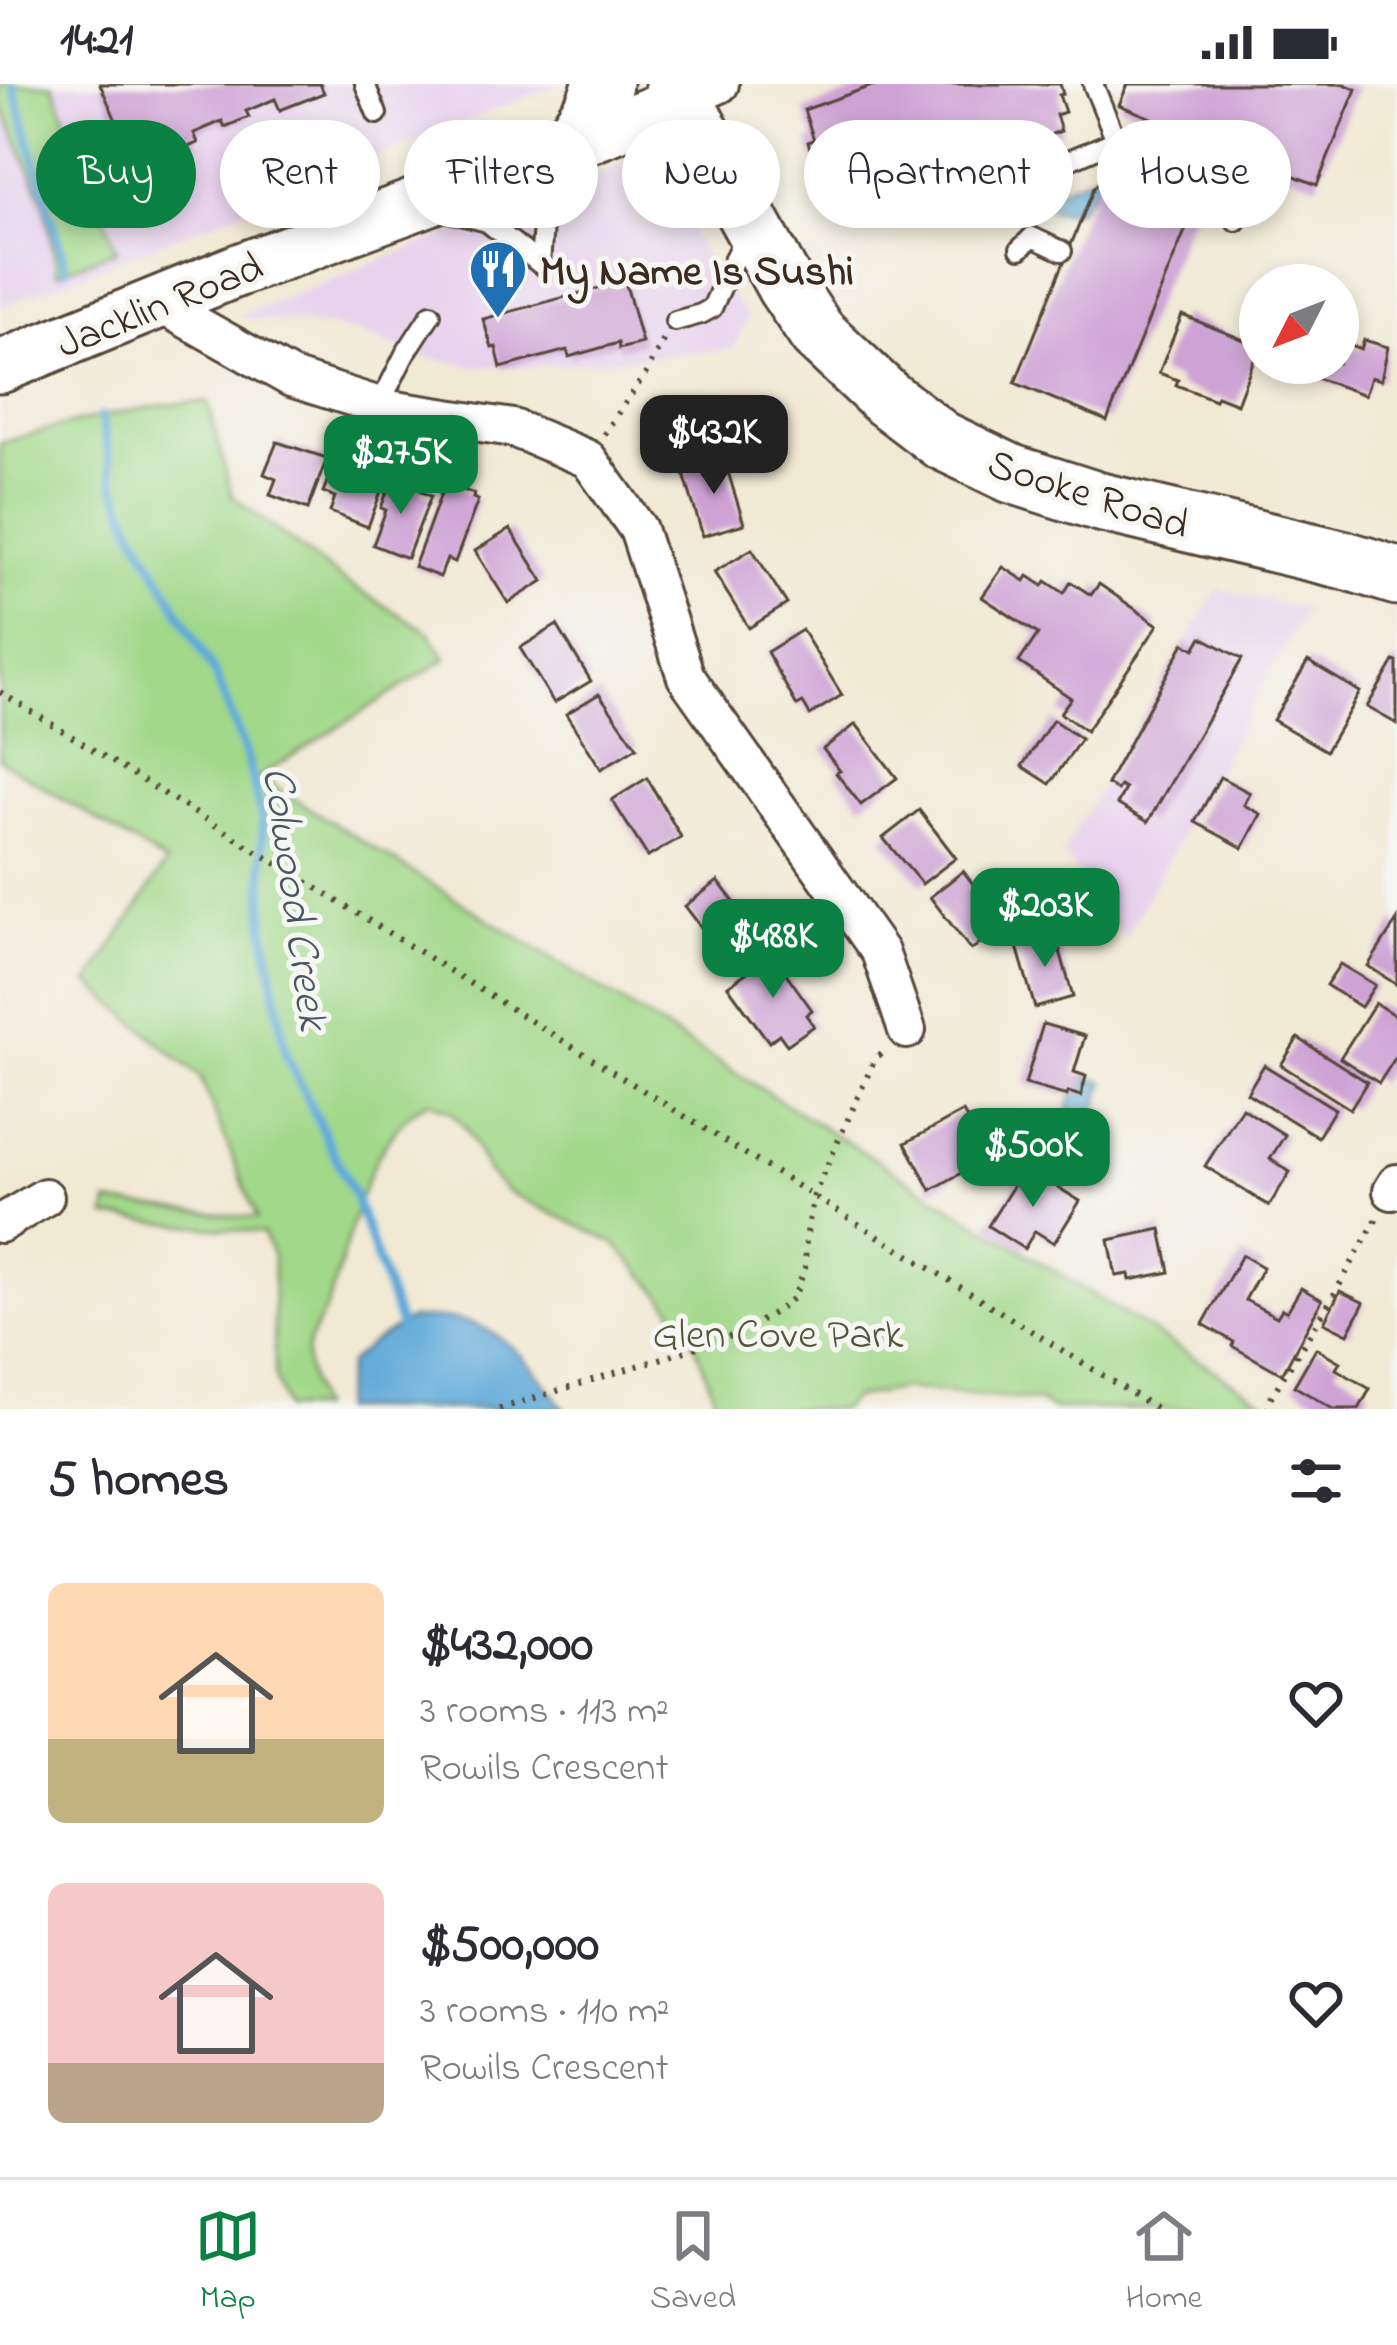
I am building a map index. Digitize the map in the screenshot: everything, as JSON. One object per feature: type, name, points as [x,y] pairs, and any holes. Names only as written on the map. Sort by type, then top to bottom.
[{"type":"main road","points":[[586,120],[603,84]]},
{"type":"main road","name":"Jacklin Road","points":[[598,133],[692,90]]},
{"type":"main road","name":"Sooke Road","points":[[692,90],[705,120]]},
{"type":"main road","name":"Jacklin Road","points":[[0,367],[404,209]]},
{"type":"main road","name":"Sooke Road","points":[[752,228],[817,333],[886,398],[940,440],[1012,474],[1100,502],[1397,576]]},
{"type":"street","points":[[158,303],[291,378],[380,406],[513,428],[588,459],[638,529],[686,677],[880,952],[907,1030]]},
{"type":"street","points":[[0,1224],[45,1197]]},
{"type":"lane","points":[[365,84],[377,114]]},
{"type":"lane","points":[[1093,84],[1108,120]]},
{"type":"lane","points":[[495,228],[540,264],[543,228]]},
{"type":"lane","points":[[675,321],[712,308],[749,228]]},
{"type":"lane","points":[[1020,249],[1032,237],[1061,250]]},
{"type":"lane","points":[[380,406],[431,314]]},
{"type":"path","points":[[588,459],[675,321]]},
{"type":"path","points":[[0,692],[1157,1409]]},
{"type":"path","points":[[499,1409],[724,1339],[794,1297],[805,1268],[814,1196],[875,1059],[907,1030]]},
{"type":"path","points":[[1268,1409],[1268,1400],[1395,1187]]},
{"type":"shaded area","points":[[0,84],[559,84],[469,120],[404,120],[404,146],[380,155],[380,120],[220,120],[220,219],[0,307]]},
{"type":"shaded area","points":[[622,165],[622,228],[690,228],[748,318],[734,349],[529,367],[472,366],[416,355],[332,327],[237,317],[462,228],[598,228],[598,174]]},
{"type":"shaded area","points":[[1217,589],[1305,609],[1125,938],[1062,853]]},
{"type":"green space","points":[[0,84],[53,84],[67,120],[36,120],[36,185],[0,100]]},
{"type":"green space","points":[[48,228],[109,228],[117,250],[58,273]]},
{"type":"green space","name":"Glen Cove Park","points":[[208,402],[232,496],[345,582],[429,632],[446,659],[259,777],[1277,1409],[1052,1409],[1038,1401],[903,1389],[853,1398],[841,1409],[719,1409],[696,1347],[668,1302],[614,1243],[506,1191],[488,1172],[467,1130],[450,1111],[428,1101],[388,1139],[363,1191],[328,1303],[307,1349],[318,1409],[285,1409],[275,1376],[273,1257],[263,1233],[106,1217],[108,1203],[257,1218],[200,1077],[89,983],[166,863],[0,760],[0,443],[128,411]]},
{"type":"water","points":[[1097,173],[1097,185],[1073,211],[1073,183]]},
{"type":"water","points":[[1086,1076],[1105,1082],[1094,1118],[1068,1110],[1073,1093],[1081,1095]]},
{"type":"water","points":[[410,1319],[458,1320],[491,1332],[532,1367],[564,1409],[340,1409],[348,1364]]},
{"type":"building","points":[[100,84],[320,84],[324,93],[280,110],[275,99],[246,111],[249,117],[220,120],[196,132],[196,120],[116,120]]},
{"type":"building","points":[[877,84],[1060,84],[1065,112],[1056,115],[1058,120],[807,120],[804,110]]},
{"type":"building","points":[[1128,84],[1344,84],[1356,89],[1317,185],[1291,174],[1291,120],[1156,120],[1119,105]]},
{"type":"building","points":[[1097,184],[1097,228],[1186,228],[1107,421],[1015,383]]},
{"type":"building","points":[[625,281],[642,343],[619,349],[618,343],[569,357],[567,350],[501,368],[483,319]]},
{"type":"building","points":[[1182,315],[1239,338],[1239,384],[1245,384],[1237,404],[1176,385],[1178,380],[1159,373]]},
{"type":"building","points":[[1364,340],[1388,347],[1381,380],[1371,377],[1365,395],[1334,384],[1359,384]]},
{"type":"building","points":[[277,442],[327,458],[308,509],[270,495],[276,479],[264,474]]},
{"type":"building","points":[[724,459],[744,524],[703,536],[683,471]]},
{"type":"building","points":[[336,460],[387,475],[368,527],[330,512],[335,497],[323,492]]},
{"type":"building","points":[[393,476],[423,487],[421,492],[431,496],[407,558],[373,545]]},
{"type":"building","points":[[445,483],[478,500],[455,562],[447,559],[440,577],[414,567]]},
{"type":"building","points":[[510,529],[543,581],[508,603],[475,551]]},
{"type":"building","points":[[752,549],[787,604],[749,628],[714,572]]},
{"type":"building","points":[[1003,567],[1025,581],[1028,576],[1043,586],[1046,581],[1064,593],[1071,582],[1091,595],[1099,584],[1158,625],[1086,731],[1060,713],[1071,698],[1019,662],[1038,634],[982,597]]},
{"type":"building","points":[[557,625],[591,681],[554,703],[520,648]]},
{"type":"building","points":[[802,630],[842,695],[810,715],[803,703],[797,706],[767,652]]},
{"type":"building","points":[[1202,637],[1242,659],[1148,822],[1117,804],[1125,789],[1107,784],[1184,643],[1195,649]]},
{"type":"building","points":[[1308,661],[1360,692],[1326,751],[1273,720]]},
{"type":"building","points":[[1397,662],[1397,724],[1367,707]]},
{"type":"building","points":[[599,694],[637,747],[601,769],[566,714]]},
{"type":"building","points":[[1053,720],[1081,739],[1050,784],[1022,766]]},
{"type":"building","points":[[856,724],[897,778],[861,805],[823,749]]},
{"type":"building","points":[[1220,777],[1250,793],[1244,805],[1261,814],[1243,848],[1195,822]]},
{"type":"building","points":[[647,778],[681,837],[648,857],[612,800]]},
{"type":"building","points":[[919,810],[956,858],[922,884],[883,838]]},
{"type":"building","points":[[963,871],[1005,925],[971,950],[930,897]]},
{"type":"building","points":[[718,881],[760,936],[727,961],[685,906]]},
{"type":"building","points":[[1397,920],[1397,985],[1368,966]]},
{"type":"building","points":[[1055,933],[1073,997],[1035,1008],[1016,943]]},
{"type":"building","points":[[772,954],[812,1010],[806,1015],[814,1026],[787,1045],[779,1034],[769,1042],[728,986]]},
{"type":"building","points":[[1340,964],[1375,985],[1361,1007],[1326,985]]},
{"type":"building","points":[[1375,1003],[1397,1017],[1397,1055],[1379,1083],[1340,1058]]},
{"type":"building","points":[[1043,1024],[1085,1036],[1074,1072],[1086,1076],[1081,1096],[1025,1084]]},
{"type":"building","points":[[1298,1038],[1367,1082],[1350,1109],[1281,1065]]},
{"type":"building","points":[[1264,1065],[1335,1109],[1318,1137],[1247,1093]]},
{"type":"building","points":[[1242,1108],[1285,1135],[1270,1159],[1290,1172],[1269,1206],[1205,1166]]},
{"type":"building","points":[[963,1112],[988,1154],[931,1190],[905,1143]]},
{"type":"building","points":[[1025,1167],[1080,1201],[1054,1243],[1035,1231],[1024,1249],[988,1226]]},
{"type":"building","points":[[1161,1229],[1170,1272],[1130,1280],[1129,1274],[1116,1276],[1109,1240]]},
{"type":"building","points":[[1242,1255],[1263,1267],[1245,1300],[1277,1317],[1282,1309],[1287,1312],[1301,1288],[1322,1300],[1282,1374],[1203,1324]]},
{"type":"building","points":[[1340,1291],[1364,1303],[1348,1334],[1324,1322]]},
{"type":"building","points":[[1316,1348],[1340,1362],[1336,1369],[1370,1389],[1359,1409],[1333,1409],[1294,1386]]},
{"type":"waterway","name":"Colwood Creek","points":[[13,84],[66,269]]},
{"type":"waterway","name":"Colwood Creek","points":[[101,416],[114,483],[136,535],[215,674],[246,754],[262,817],[264,925],[286,1055],[355,1197],[400,1326]]},
{"type":"place","name":"My Name Is Sushi","points":[[498,320]]}]
